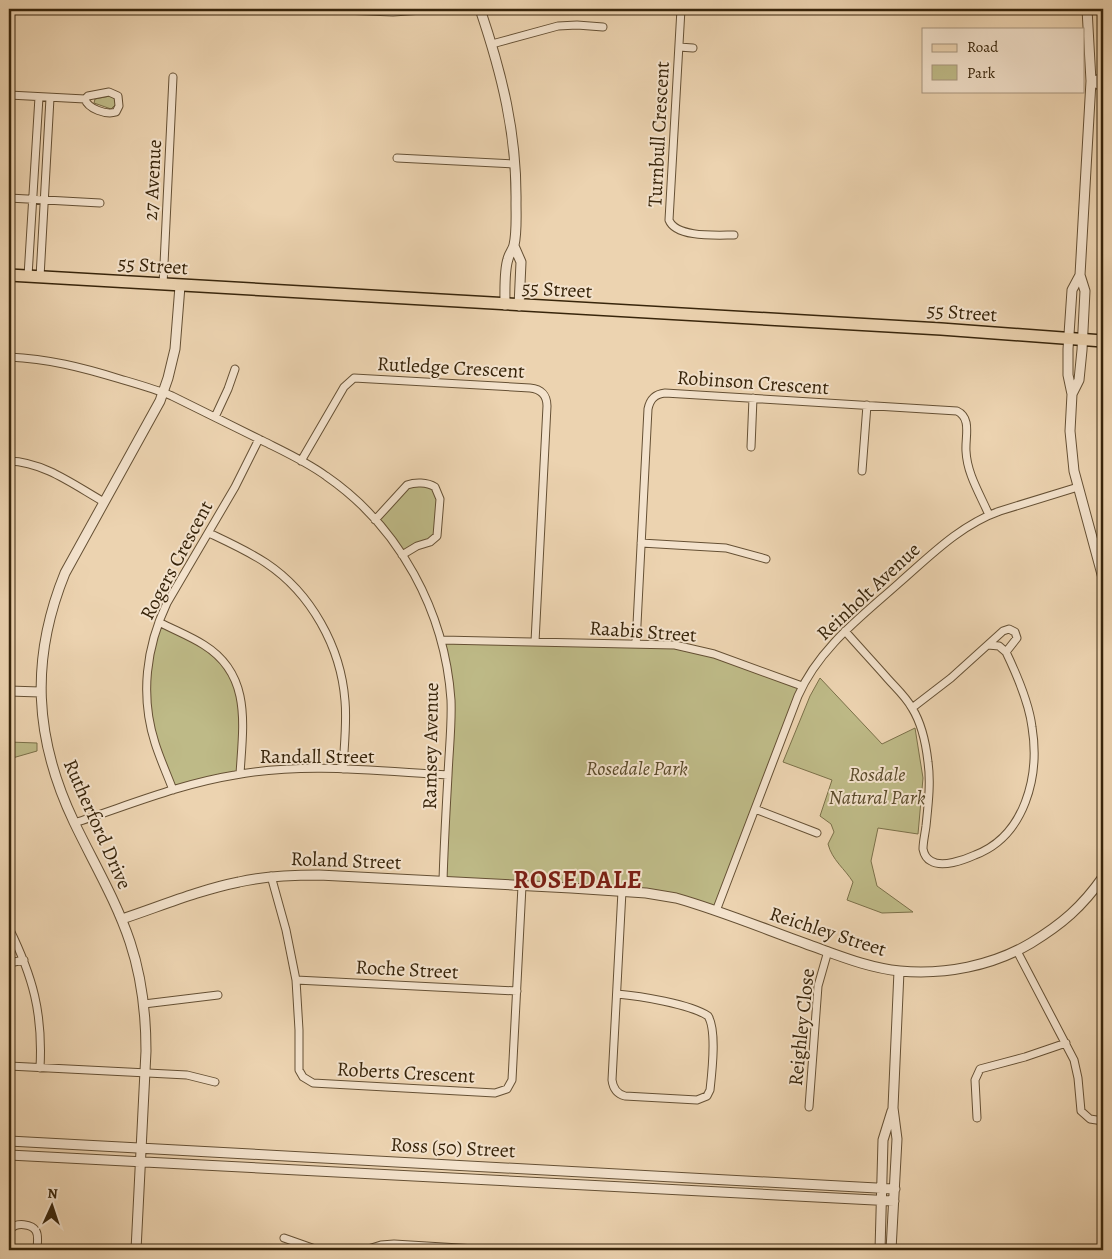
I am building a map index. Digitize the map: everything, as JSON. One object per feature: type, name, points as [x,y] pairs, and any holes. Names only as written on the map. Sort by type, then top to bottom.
[{"type":"main road","name":"55 Street","points":[[9,275],[941,329],[1103,341]]},
{"type":"street","points":[[317,9],[393,12],[438,9]]},
{"type":"street","points":[[480,9],[492,44],[508,104],[515,164],[516,210],[514,246],[507,260],[505,305]]},
{"type":"street","name":"Turnbull Crescent","points":[[682,9],[669,220],[673,227],[685,233],[734,235]]},
{"type":"street","points":[[1072,394],[1079,380],[1085,291],[1080,275],[1091,82],[1087,9]]},
{"type":"street","points":[[492,44],[558,26],[603,27]]},
{"type":"street","points":[[679,47],[693,48]]},
{"type":"street","name":"27 Avenue","points":[[163,284],[173,76]]},
{"type":"street","points":[[1091,82],[1103,77]]},
{"type":"street","points":[[1091,82],[1103,88]]},
{"type":"street","points":[[9,95],[84,100],[88,96],[111,92],[118,96],[119,106],[116,112],[107,113],[87,105],[84,100]]},
{"type":"street","points":[[28,276],[39,97]]},
{"type":"street","points":[[40,277],[50,98]]},
{"type":"street","points":[[398,158],[515,164]]},
{"type":"street","points":[[9,198],[100,203]]},
{"type":"street","points":[[514,246],[521,262],[519,306]]},
{"type":"street","points":[[1080,275],[1072,290],[1069,339],[1068,375],[1072,394],[1071,443],[1074,471],[1103,578]]},
{"type":"street","name":"Rutherford Drive","points":[[136,1250],[145,1073],[146,1034],[144,1004],[137,966],[122,919],[74,824],[56,780],[48,754],[42,722],[40,692],[44,644],[56,594],[73,556],[150,422],[164,392],[175,349],[180,286]]},
{"type":"street","name":"Ramsey Avenue","points":[[9,357],[63,362],[164,392],[302,461],[340,486],[375,520],[402,555],[425,596],[442,640],[451,702],[443,881]]},
{"type":"street","points":[[215,417],[235,369]]},
{"type":"street","name":"Rutledge Crescent","points":[[302,461],[344,387],[354,378],[530,388],[543,392],[547,398],[548,406],[535,642]]},
{"type":"street","name":"Robinson Crescent","points":[[636,644],[648,409],[651,399],[658,394],[952,410],[961,413],[966,423],[966,451],[969,469],[989,515]]},
{"type":"street","points":[[751,447],[753,398]]},
{"type":"street","points":[[862,471],[867,405]]},
{"type":"street","name":"Rogers Crescent","points":[[173,790],[155,743],[147,706],[147,669],[151,648],[167,604],[235,487],[259,439]]},
{"type":"street","points":[[9,460],[40,467],[104,502]]},
{"type":"street","points":[[375,520],[407,485],[414,483],[435,486],[440,500],[437,536],[430,542],[417,546],[402,555]]},
{"type":"street","name":"Reinholt Avenue","points":[[716,911],[802,686],[817,663],[845,631],[946,542],[967,527],[989,515],[1078,487]]},
{"type":"street","points":[[209,532],[255,556],[279,572],[302,596],[320,621],[332,646],[343,685],[346,719],[343,769]]},
{"type":"street","points":[[641,543],[726,548],[766,559]]},
{"type":"street","points":[[159,622],[208,648],[225,663],[235,679],[241,697],[243,712],[240,774]]},
{"type":"street","points":[[912,708],[951,678],[1003,631],[1012,630],[1016,633],[1017,638],[1006,652]]},
{"type":"street","points":[[845,631],[904,696],[912,708],[924,737],[928,763],[927,814],[923,848],[924,853],[930,860],[940,864],[980,854],[1002,839],[1023,809],[1031,782],[1034,753],[1032,728],[1026,703],[1006,652],[999,646],[988,645]]},
{"type":"street","name":"Raabis Street","points":[[442,640],[675,645],[702,650],[802,686]]},
{"type":"street","points":[[9,691],[40,692]]},
{"type":"street","name":"Randall Street","points":[[74,824],[190,784],[240,774],[292,768],[448,775]]},
{"type":"street","points":[[755,809],[817,833]]},
{"type":"street","name":"Roland Street","points":[[122,919],[216,888],[272,876],[319,875],[574,888]]},
{"type":"street","name":"Roberts Crescent","points":[[272,876],[296,980],[299,1070],[303,1077],[308,1081],[495,1093],[507,1089],[511,1083],[522,886]]},
{"type":"street","name":"Reichley Street","points":[[574,888],[660,894],[716,911],[863,963],[899,971],[926,972],[968,967],[992,961],[1017,951],[1063,922],[1082,903],[1103,877]]},
{"type":"street","points":[[617,994],[666,1002],[708,1016],[714,1034],[710,1090],[707,1096],[697,1100],[625,1096],[617,1092],[612,1080],[622,892]]},
{"type":"street","points":[[9,928],[24,960],[34,991],[41,1036],[40,1068]]},
{"type":"street","points":[[1017,951],[1066,1043],[1076,1069],[1081,1111],[1090,1119],[1103,1120]]},
{"type":"street","name":"Reighley Close","points":[[809,1108],[818,986],[828,952]]},
{"type":"street","points":[[9,963],[24,960]]},
{"type":"street","points":[[891,1250],[897,1139],[893,1108],[899,971]]},
{"type":"street","name":"Roche Street","points":[[296,980],[516,991]]},
{"type":"street","points":[[144,1004],[218,996]]},
{"type":"street","points":[[977,1118],[975,1080],[980,1069],[1025,1057],[1066,1043]]},
{"type":"street","points":[[9,1066],[187,1075],[215,1082]]},
{"type":"street","points":[[880,1250],[883,1140],[893,1108]]},
{"type":"street","name":"Ross (50) Street","points":[[9,1141],[895,1189]]},
{"type":"street","name":"Ross (50) Street","points":[[9,1155],[894,1201]]},
{"type":"street","points":[[9,1249],[10,1231],[19,1225],[34,1228],[37,1234],[36,1250]]},
{"type":"street","points":[[284,1238],[318,1250]]},
{"type":"street","points":[[365,1250],[381,1245],[394,1244],[492,1250]]},
{"type":"green space","points":[[110,96],[115,99],[116,104],[111,109],[94,103],[95,99]]},
{"type":"green space","points":[[410,484],[437,489],[438,534],[402,555],[375,520]]},
{"type":"green space","points":[[159,622],[213,651],[239,688],[240,774],[173,790],[158,753],[146,682]]},
{"type":"green space","name":"Rosedale Park","points":[[442,641],[689,647],[802,686],[716,911],[676,898],[443,881],[451,702]]},
{"type":"green space","name":"Rosdale Natural Park","points":[[820,678],[882,744],[915,728],[923,778],[918,834],[878,828],[871,861],[877,886],[913,912],[882,913],[847,900],[853,882],[830,850],[828,844],[834,832],[831,824],[820,816],[832,780],[783,762],[810,696]]},
{"type":"green space","points":[[9,742],[37,743],[37,751],[9,759]]},
{"type":"district","name":"ROSEDALE","points":[[578,879]]}]
